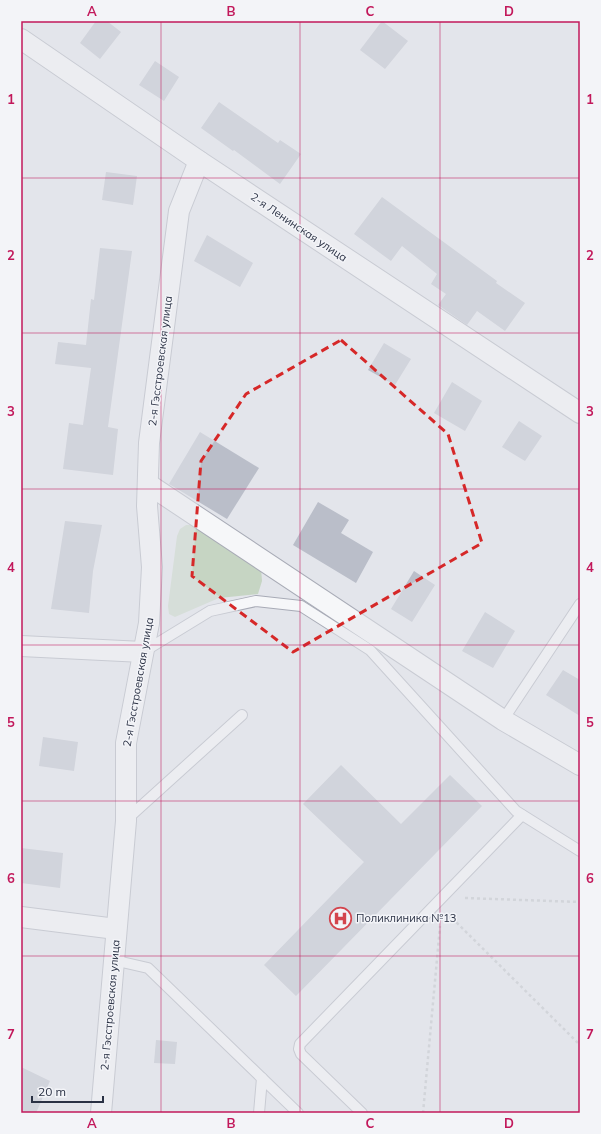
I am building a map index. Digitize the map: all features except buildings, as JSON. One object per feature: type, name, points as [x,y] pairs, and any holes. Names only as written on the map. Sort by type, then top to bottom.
[{"type":"street","name":"2-я Ленинская улица","points":[[21,38],[199,161],[580,413]]},
{"type":"street","name":"2-я Гэсстроевская улица","points":[[101,1113],[126,820],[126,743],[149,623],[152,567],[147,506],[149,443],[179,211],[199,161]]},
{"type":"street","points":[[148,484],[503,720],[580,765]]},
{"type":"street","points":[[21,646],[143,652]]},
{"type":"street","points":[[21,917],[116,929]]},
{"type":"lane","points":[[143,652],[210,611],[256,601],[302,606],[370,650],[516,811],[580,851]]},
{"type":"lane","points":[[503,720],[580,604]]},
{"type":"lane","points":[[126,820],[242,715]]},
{"type":"lane","points":[[362,1113],[300,1054],[300,1044],[439,905],[522,815]]},
{"type":"lane","points":[[114,960],[148,968],[298,1113]]},
{"type":"lane","points":[[259,1113],[262,1078]]},
{"type":"path","points":[[439,905],[451,898],[580,902]]},
{"type":"path","points":[[439,905],[580,1045]]},
{"type":"path","points":[[423,1113],[439,905]]},
{"type":"highlighted area","points":[[341,340],[448,434],[482,543],[293,652],[192,576],[201,461],[246,394]]},
{"type":"green space","points":[[186,525],[195,525],[261,568],[262,581],[258,594],[219,598],[175,617],[169,614],[168,606],[177,536],[180,529]]},
{"type":"place","name":"Поликлиника №13","points":[[341,918]]}]
